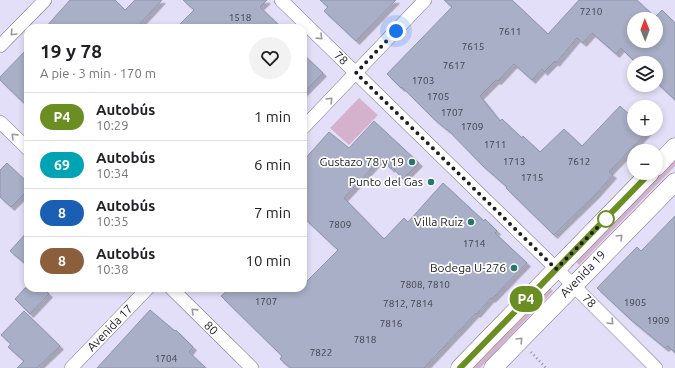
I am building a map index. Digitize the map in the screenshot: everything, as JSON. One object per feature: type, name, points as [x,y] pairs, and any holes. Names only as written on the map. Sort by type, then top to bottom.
[{"type":"main road","points":[[663,160],[675,147]]},
{"type":"main road","name":"Avenida 19","points":[[460,368],[643,180]]},
{"type":"main road","name":"Avenida 19","points":[[493,368],[675,182]]},
{"type":"street","points":[[0,46],[45,0]]},
{"type":"street","name":"78","points":[[281,0],[306,24]]},
{"type":"street","points":[[307,124],[425,0]]},
{"type":"street","name":"78","points":[[307,25],[656,368]]},
{"type":"street","points":[[0,122],[24,145]]},
{"type":"street","name":"Avenida 17","points":[[71,368],[144,292]]},
{"type":"street","name":"80","points":[[175,292],[252,368]]},
{"type":"path","points":[[529,350],[546,368]]},
{"type":"shaded area","points":[[359,98],[378,115],[349,145],[330,128]]},
{"type":"shaded area","points":[[675,159],[675,166],[663,178],[663,171]]},
{"type":"shaded area","points":[[654,180],[661,180],[579,265],[575,261]]},
{"type":"shaded area","points":[[550,288],[553,291],[480,368],[473,368]]},
{"type":"building","points":[[70,0],[115,0],[125,10],[135,0],[162,0],[140,24],[49,24]]},
{"type":"building","points":[[183,0],[267,0],[260,7],[278,24],[180,24],[194,10]]},
{"type":"building","points":[[320,0],[396,0],[356,41],[324,11],[328,7]]},
{"type":"building","points":[[444,0],[512,0],[548,34],[579,0],[637,0],[650,12],[627,12],[627,48],[663,48],[663,12],[660,12],[662,10],[675,23],[675,100],[663,89],[663,56],[629,56],[621,48],[616,54],[592,33],[583,43],[577,38],[556,63],[555,61],[544,72],[542,69],[532,80],[514,64],[498,81],[496,80],[480,96],[500,121],[502,119],[522,138],[523,136],[540,152],[564,129],[582,146],[620,106],[627,112],[627,136],[643,136],[636,144],[627,144],[627,153],[609,172],[613,175],[596,194],[554,235],[447,129],[434,119],[387,74],[452,7]]},
{"type":"building","points":[[24,52],[24,103],[0,80],[0,77]]},
{"type":"building","points":[[307,58],[323,73],[307,89]]},
{"type":"building","points":[[374,121],[419,163],[403,179],[381,158],[344,198],[384,239],[404,218],[408,222],[443,183],[484,221],[485,219],[497,231],[495,233],[527,263],[492,299],[491,298],[477,314],[476,313],[424,368],[290,368],[280,359],[282,356],[221,296],[226,292],[307,292],[307,281],[338,250],[307,221],[307,157],[329,132],[349,148]]},
{"type":"building","points":[[7,163],[24,179],[24,194],[11,207],[0,197],[0,170]]},
{"type":"building","points":[[675,216],[675,353],[668,346],[665,348],[630,319],[597,288],[637,247],[641,251]]},
{"type":"building","points":[[24,235],[24,263],[10,251]]},
{"type":"building","points":[[24,289],[24,292],[47,292],[49,294],[30,314],[15,299]]},
{"type":"building","points":[[150,310],[175,331],[176,330],[193,347],[189,352],[206,368],[97,368]]},
{"type":"building","points":[[24,311],[60,346],[37,368],[17,368],[24,361],[8,347],[11,344],[1,335]]},
{"type":"bus line","name":"P4","points":[[460,368],[643,180]]},
{"type":"place","name":"Gustazo 78 y 19","points":[[412,162]]},
{"type":"place","name":"Punto del Gas","points":[[431,182]]},
{"type":"place","name":"Villa Ruiz","points":[[471,222]]},
{"type":"place","name":"Bodega U-276","points":[[514,268]]},
{"type":"route","points":[[396,31],[356,73],[556,269],[610,215],[606,219]]}]
